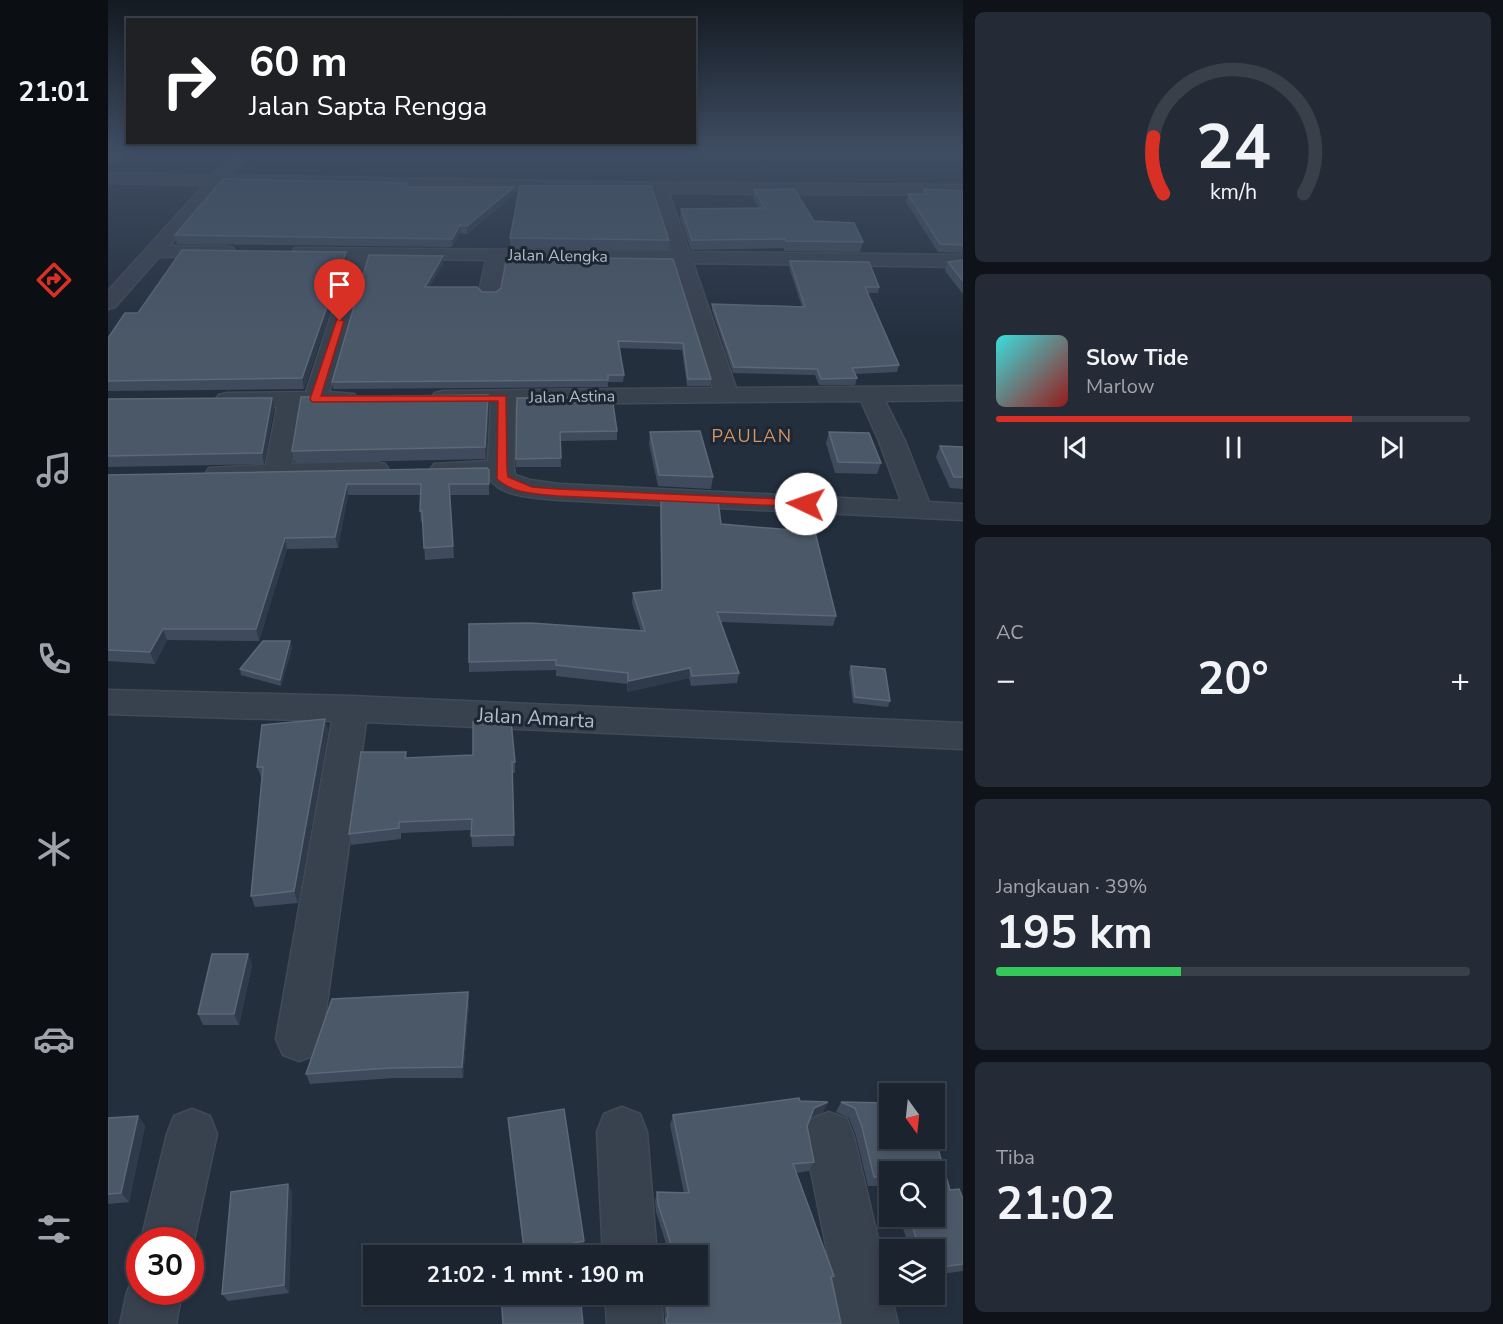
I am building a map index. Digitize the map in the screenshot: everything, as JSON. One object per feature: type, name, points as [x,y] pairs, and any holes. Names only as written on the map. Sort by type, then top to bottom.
[{"type":"street","points":[[108,303],[187,213]]},
{"type":"street","points":[[667,213],[727,395]]},
{"type":"street","points":[[153,251],[245,252]]},
{"type":"street","name":"Jalan Alengka","points":[[280,252],[963,261]]},
{"type":"street","points":[[315,399],[361,253]]},
{"type":"street","points":[[489,292],[497,255]]},
{"type":"street","name":"Jalan Astina","points":[[421,399],[963,393]]},
{"type":"street","points":[[870,394],[892,441],[918,509]]},
{"type":"street","points":[[503,398],[501,469],[503,479],[514,486],[531,490],[963,512]]},
{"type":"street","points":[[210,400],[374,399]]},
{"type":"street","points":[[278,472],[290,400]]},
{"type":"street","points":[[195,475],[501,469]]},
{"type":"street","name":"Jalan Amarta","points":[[108,702],[351,709],[963,736]]},
{"type":"street","points":[[299,1039],[351,709]]},
{"type":"street","points":[[622,1132],[629,1245]]},
{"type":"street","points":[[170,1227],[192,1134]]},
{"type":"street","points":[[829,1137],[870,1324]]},
{"type":"street","points":[[148,1324],[152,1305]]},
{"type":"street","points":[[634,1305],[635,1324]]},
{"type":"building","points":[[194,213],[483,213],[467,226],[460,225],[452,239],[175,235]]},
{"type":"building","points":[[515,213],[660,213],[669,240],[510,238]]},
{"type":"building","points":[[682,213],[809,213],[814,221],[854,223],[863,242],[786,241],[785,239],[692,240]]},
{"type":"building","points":[[920,213],[963,213],[963,245],[940,244]]},
{"type":"building","points":[[182,250],[346,252],[302,378],[108,381],[108,338],[125,313],[138,313]]},
{"type":"building","points":[[369,255],[443,256],[425,287],[477,287],[482,292],[496,292],[501,288],[507,257],[673,259],[711,379],[688,379],[683,343],[618,341],[624,375],[608,375],[608,380],[332,382]]},
{"type":"building","points":[[963,260],[963,281],[948,262]]},
{"type":"building","points":[[790,261],[869,262],[879,287],[865,287],[899,365],[852,368],[857,378],[821,379],[817,369],[734,367],[712,304],[805,307]]},
{"type":"building","points":[[488,395],[485,447],[292,451],[301,397]]},
{"type":"building","points":[[612,397],[617,431],[560,432],[561,458],[516,459],[517,398]]},
{"type":"building","points":[[272,398],[262,453],[108,456],[108,399]]},
{"type":"building","points":[[700,431],[713,477],[659,475],[650,432]]},
{"type":"building","points":[[829,432],[869,433],[881,463],[838,462]]},
{"type":"building","points":[[940,446],[963,447],[963,477],[954,477]]},
{"type":"building","points":[[487,468],[489,484],[449,484],[453,546],[424,548],[422,511],[420,511],[421,484],[347,484],[335,537],[285,538],[256,629],[163,629],[150,652],[108,650],[108,475]]},
{"type":"building","points":[[661,497],[718,500],[721,524],[815,532],[836,616],[717,612],[739,673],[692,676],[690,668],[628,681],[628,673],[556,665],[556,660],[469,662],[469,624],[531,623],[645,631],[633,593],[662,590]]},
{"type":"building","points":[[263,641],[290,641],[280,680],[240,669]]},
{"type":"building","points":[[851,666],[885,669],[890,701],[855,697]]},
{"type":"building","points":[[325,719],[294,891],[251,896],[263,767],[257,767],[262,725]]},
{"type":"building","points":[[511,721],[515,762],[512,762],[514,835],[471,836],[472,819],[399,822],[399,828],[349,834],[361,752],[406,752],[405,758],[473,755],[473,722]]},
{"type":"building","points":[[212,954],[248,954],[234,1014],[198,1014]]},
{"type":"building","points":[[468,992],[462,1067],[390,1068],[306,1074],[332,999]]},
{"type":"building","points":[[799,1098],[800,1101],[828,1102],[814,1108],[807,1126],[814,1162],[793,1164],[834,1276],[831,1277],[841,1324],[667,1324],[667,1305],[708,1305],[708,1245],[671,1245],[658,1204],[657,1192],[689,1193],[673,1115]]},
{"type":"building","points":[[841,1102],[879,1103],[879,1149],[938,1149],[942,1161],[879,1161],[879,1177],[874,1177],[855,1108]]},
{"type":"building","points":[[564,1109],[584,1241],[573,1243],[573,1245],[524,1245],[508,1118]]},
{"type":"building","points":[[138,1116],[121,1193],[108,1194],[108,1118]]},
{"type":"building","points":[[945,1173],[950,1190],[959,1189],[963,1199],[963,1264],[945,1266],[945,1239],[916,1239],[913,1227],[945,1227]]},
{"type":"building","points":[[288,1184],[284,1285],[222,1294],[231,1192]]},
{"type":"building","points":[[502,1305],[581,1305],[583,1324],[503,1324]]},
{"type":"district","name":"PAULAN","points":[[752,436]]},
{"type":"route","points":[[340,321],[315,399],[503,398],[501,469],[503,479],[514,486],[558,492],[806,504]]}]
